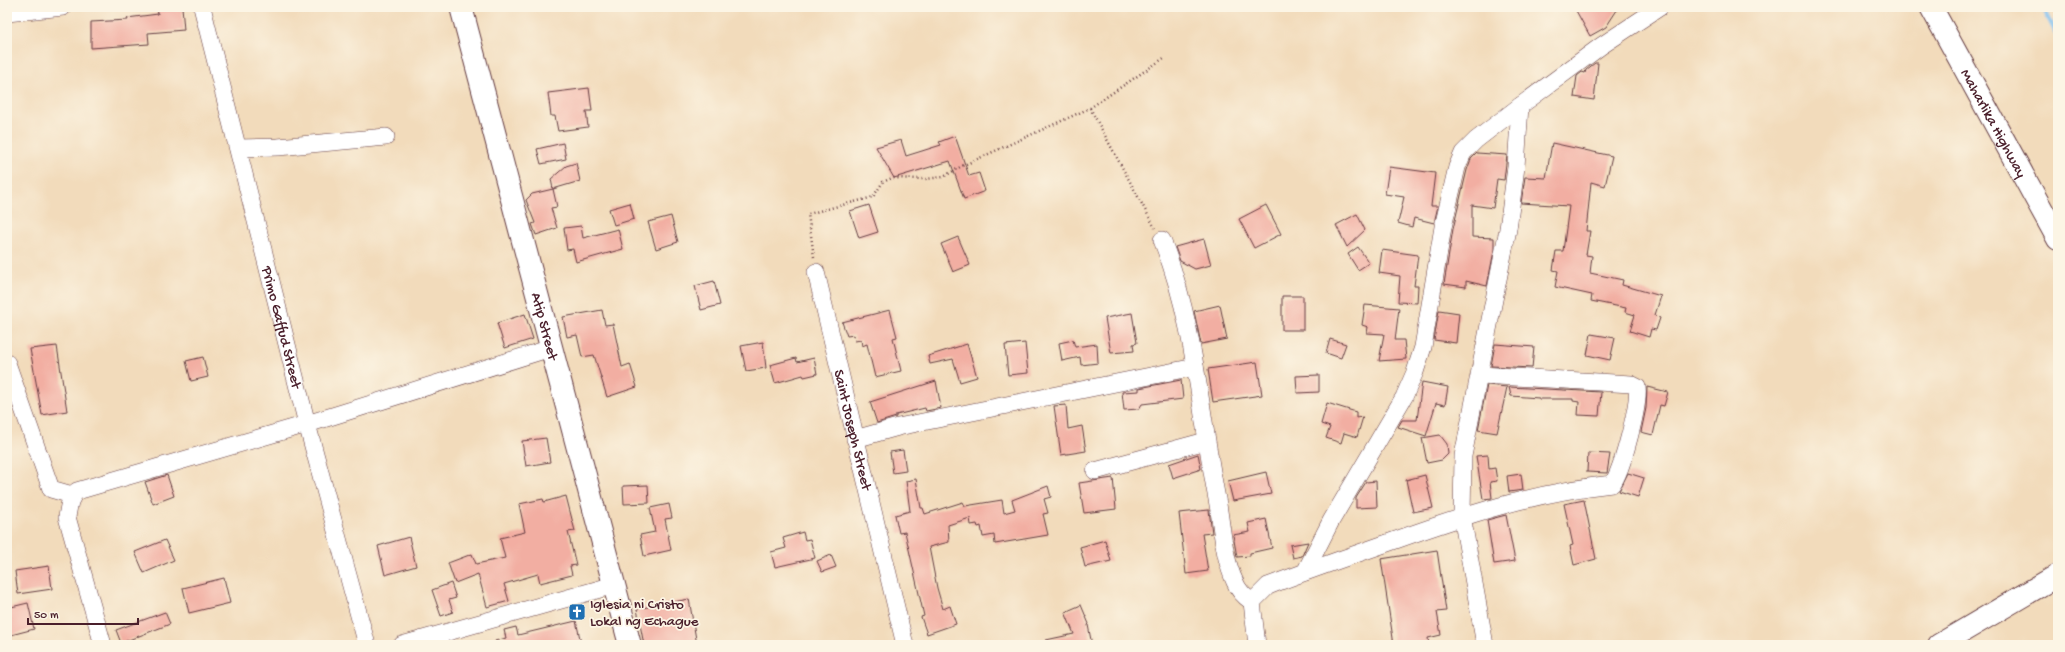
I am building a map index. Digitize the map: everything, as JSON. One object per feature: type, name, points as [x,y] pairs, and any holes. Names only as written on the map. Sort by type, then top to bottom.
[{"type":"main road","name":"Atip Street","points":[[461,7],[630,645]]},
{"type":"main road","name":"Maharlika Highway","points":[[1931,7],[2058,239]]},
{"type":"main road","points":[[1938,645],[2058,575]]},
{"type":"street","points":[[7,13],[63,7]]},
{"type":"street","name":"Primo Gaffud Street","points":[[202,7],[307,424],[367,645]]},
{"type":"street","points":[[1305,572],[1331,521],[1404,397],[1415,372],[1423,347],[1443,227],[1457,167],[1463,153],[1476,140],[1520,106],[1601,46],[1660,7]]},
{"type":"street","points":[[1485,645],[1462,516],[1463,456],[1481,375],[1508,229],[1516,167],[1520,106]]},
{"type":"street","points":[[238,148],[257,148],[386,137]]},
{"type":"street","points":[[1162,240],[1177,284],[1195,367],[1206,441],[1228,561],[1234,581],[1239,589],[1252,602],[1257,645]]},
{"type":"street","name":"Saint Joseph Street","points":[[816,272],[905,645]]},
{"type":"street","points":[[7,363],[51,489],[75,493],[307,424],[551,348]]},
{"type":"street","points":[[855,439],[898,427],[1195,367]]},
{"type":"street","points":[[1252,602],[1268,586],[1462,516],[1497,505],[1550,493],[1612,484],[1620,471],[1638,394],[1637,387],[1631,384],[1481,375]]},
{"type":"street","points":[[1095,471],[1206,441]]},
{"type":"street","points":[[75,493],[67,517],[103,645]]},
{"type":"street","points":[[402,645],[614,585]]},
{"type":"path","points":[[816,272],[808,214],[873,197],[883,182],[892,178],[925,179],[943,177],[962,166],[1090,108],[1164,58]]},
{"type":"path","points":[[1090,108],[1162,240]]},
{"type":"building","points":[[157,7],[182,7],[184,30],[148,33],[149,44],[91,48],[91,22],[128,20],[127,18],[158,14]]},
{"type":"building","points":[[1574,7],[1619,7],[1606,27],[1590,36]]},
{"type":"building","points":[[1595,63],[1598,63],[1594,100],[1574,97],[1577,76],[1582,72],[1585,73],[1586,70]]},
{"type":"building","points":[[589,88],[592,111],[586,111],[588,127],[558,131],[555,116],[551,116],[548,93]]},
{"type":"building","points":[[955,136],[969,176],[979,173],[985,191],[964,199],[950,161],[894,178],[876,147],[901,140],[906,156],[941,145],[939,142]]},
{"type":"building","points":[[563,143],[566,159],[541,164],[537,149]]},
{"type":"building","points":[[1552,143],[1612,156],[1605,186],[1591,182],[1586,231],[1590,231],[1586,255],[1592,256],[1590,273],[1623,280],[1622,285],[1661,296],[1655,315],[1660,318],[1656,330],[1651,329],[1649,337],[1630,331],[1635,315],[1625,312],[1626,308],[1591,301],[1592,295],[1555,287],[1558,271],[1553,270],[1556,251],[1563,251],[1569,206],[1521,203],[1525,177],[1546,178]]},
{"type":"building","points":[[1477,153],[1507,155],[1504,180],[1497,179],[1493,208],[1472,205],[1472,237],[1494,238],[1494,251],[1487,286],[1466,281],[1466,287],[1444,284],[1453,229],[1467,170],[1471,159]]},
{"type":"building","points":[[576,163],[580,181],[553,189],[551,179],[566,166]]},
{"type":"building","points":[[1389,167],[1435,173],[1431,206],[1438,206],[1434,223],[1414,218],[1412,227],[1398,223],[1404,197],[1385,194]]},
{"type":"building","points":[[553,189],[557,207],[551,208],[557,228],[536,235],[532,224],[535,223],[526,200],[532,194]]},
{"type":"building","points":[[630,203],[634,219],[614,225],[609,209]]},
{"type":"building","points":[[869,205],[878,232],[859,238],[850,211]]},
{"type":"building","points":[[1266,205],[1281,234],[1254,248],[1239,219]]},
{"type":"building","points":[[1357,214],[1365,230],[1347,247],[1336,225]]},
{"type":"building","points":[[671,216],[678,242],[656,249],[648,222]]},
{"type":"building","points":[[581,226],[583,238],[618,229],[623,249],[576,262],[573,249],[567,250],[564,228]]},
{"type":"building","points":[[958,237],[970,265],[953,272],[941,244]]},
{"type":"building","points":[[1204,239],[1211,265],[1195,269],[1180,261],[1175,247]]},
{"type":"building","points":[[1358,247],[1369,263],[1358,270],[1348,254]]},
{"type":"building","points":[[1382,250],[1418,255],[1414,286],[1418,286],[1417,303],[1398,302],[1400,276],[1379,273]]},
{"type":"building","points":[[714,281],[720,305],[701,310],[695,286]]},
{"type":"building","points":[[1282,296],[1303,296],[1303,330],[1282,330]]},
{"type":"building","points":[[1220,305],[1227,339],[1201,344],[1194,311]]},
{"type":"building","points":[[1365,305],[1399,308],[1395,340],[1404,340],[1406,359],[1379,361],[1384,334],[1367,333],[1368,327],[1362,325]]},
{"type":"building","points":[[602,310],[605,325],[613,324],[622,367],[630,364],[637,387],[607,397],[594,355],[582,357],[577,335],[567,337],[563,317]]},
{"type":"building","points":[[890,310],[897,337],[893,338],[901,371],[875,377],[867,344],[862,346],[861,340],[855,341],[854,335],[847,336],[842,322]]},
{"type":"building","points":[[1439,310],[1459,313],[1456,343],[1434,340]]},
{"type":"building","points":[[1132,313],[1137,343],[1133,344],[1134,351],[1111,353],[1105,318]]},
{"type":"building","points":[[525,314],[533,339],[505,348],[497,323]]},
{"type":"building","points":[[1591,334],[1615,338],[1610,360],[1587,355]]},
{"type":"building","points":[[1330,339],[1346,344],[1341,358],[1326,353]]},
{"type":"building","points":[[1073,340],[1075,347],[1097,344],[1098,363],[1081,365],[1080,357],[1062,361],[1059,343]]},
{"type":"building","points":[[763,342],[766,368],[746,371],[741,346]]},
{"type":"building","points":[[1025,343],[1028,373],[1008,375],[1005,345]]},
{"type":"building","points":[[967,344],[977,377],[960,382],[953,359],[930,364],[928,356]]},
{"type":"building","points":[[1495,344],[1534,347],[1532,368],[1491,366]]},
{"type":"building","points":[[57,346],[67,411],[42,415],[30,349]]},
{"type":"building","points":[[203,357],[208,377],[191,381],[186,361]]},
{"type":"building","points":[[796,358],[797,362],[814,358],[817,374],[804,377],[803,375],[775,383],[770,365]]},
{"type":"building","points":[[1257,362],[1262,395],[1213,402],[1208,369]]},
{"type":"building","points":[[1319,375],[1319,392],[1297,393],[1296,376]]},
{"type":"building","points":[[1181,380],[1183,399],[1142,404],[1139,409],[1124,410],[1122,392],[1139,391],[1139,388]]},
{"type":"building","points":[[936,381],[941,408],[926,411],[925,408],[896,415],[896,417],[877,423],[870,402]]},
{"type":"building","points":[[1422,382],[1448,387],[1445,405],[1436,403],[1426,436],[1398,427],[1402,420],[1417,420]]},
{"type":"building","points":[[1487,385],[1507,387],[1497,433],[1478,430]]},
{"type":"building","points":[[1509,387],[1601,392],[1599,416],[1578,415],[1579,402],[1573,401],[1573,399],[1539,399],[1511,396]]},
{"type":"building","points":[[1647,387],[1668,392],[1664,406],[1660,405],[1653,435],[1641,432],[1646,408]]},
{"type":"building","points":[[1327,403],[1356,412],[1356,418],[1363,417],[1357,437],[1344,433],[1341,443],[1326,438],[1330,427],[1321,424]]},
{"type":"building","points":[[1066,405],[1068,429],[1082,426],[1086,451],[1061,455],[1054,406]]},
{"type":"building","points":[[1440,435],[1447,444],[1448,454],[1442,460],[1427,463],[1422,438]]},
{"type":"building","points":[[546,438],[550,462],[526,466],[522,441]]},
{"type":"building","points":[[903,450],[906,471],[893,473],[890,452]]},
{"type":"building","points":[[1588,453],[1610,454],[1607,473],[1587,472]]},
{"type":"building","points":[[1198,454],[1201,469],[1173,478],[1169,464]]},
{"type":"building","points":[[1488,455],[1489,469],[1495,468],[1497,481],[1490,482],[1492,498],[1483,499],[1476,456]]},
{"type":"building","points":[[1266,472],[1271,494],[1233,501],[1228,481]]},
{"type":"building","points":[[1628,473],[1644,478],[1638,497],[1619,491]]},
{"type":"building","points":[[1521,474],[1523,490],[1509,492],[1507,476]]},
{"type":"building","points":[[167,475],[174,496],[153,504],[145,482]]},
{"type":"building","points":[[1425,475],[1433,508],[1413,512],[1406,480]]},
{"type":"building","points":[[1113,478],[1116,509],[1084,513],[1079,483]]},
{"type":"building","points":[[916,479],[921,508],[923,508],[925,514],[963,502],[965,506],[1002,500],[1004,513],[1015,510],[1012,500],[1048,486],[1051,497],[1044,499],[1048,513],[1043,514],[1048,535],[995,544],[994,535],[983,537],[981,526],[978,527],[977,524],[971,525],[970,518],[948,525],[949,542],[929,547],[937,588],[943,609],[950,606],[956,624],[927,634],[921,617],[924,616],[905,532],[899,533],[895,515],[910,511],[906,481]]},
{"type":"building","points":[[1376,481],[1377,507],[1356,508],[1356,498],[1366,482]]},
{"type":"building","points":[[648,485],[649,503],[624,504],[623,486]]},
{"type":"building","points":[[566,496],[575,531],[568,532],[576,565],[570,566],[572,575],[540,583],[538,574],[504,584],[509,601],[487,607],[478,574],[455,583],[448,563],[472,554],[476,564],[505,558],[500,538],[525,532],[519,504],[543,499],[544,502]]},
{"type":"building","points":[[1584,500],[1596,559],[1574,565],[1570,546],[1573,545],[1564,504]]},
{"type":"building","points":[[669,504],[672,518],[665,519],[671,550],[644,556],[640,535],[655,532],[650,508]]},
{"type":"building","points":[[1209,510],[1212,533],[1202,534],[1208,571],[1186,574],[1179,513]]},
{"type":"building","points":[[1506,515],[1515,561],[1494,564],[1487,520]]},
{"type":"building","points":[[1266,519],[1272,548],[1250,553],[1250,556],[1237,557],[1233,535],[1250,532],[1248,523]]},
{"type":"building","points":[[803,532],[805,540],[810,539],[815,558],[775,567],[771,552],[786,548],[783,538]]},
{"type":"building","points":[[409,537],[416,566],[385,575],[378,546]]},
{"type":"building","points":[[165,540],[174,560],[144,573],[135,552]]},
{"type":"building","points":[[1105,540],[1111,561],[1085,567],[1080,547]]},
{"type":"building","points":[[1308,542],[1302,556],[1293,558],[1290,545]]},
{"type":"building","points":[[1437,550],[1446,611],[1437,612],[1441,635],[1428,638],[1429,645],[1394,645],[1381,559]]},
{"type":"building","points":[[831,555],[836,567],[822,572],[817,561]]},
{"type":"building","points":[[49,566],[52,589],[18,594],[15,571]]},
{"type":"building","points":[[224,578],[230,603],[189,613],[183,588]]},
{"type":"building","points":[[451,583],[456,598],[449,600],[453,612],[441,616],[432,590]]},
{"type":"building","points":[[689,599],[697,645],[644,645],[637,609]]},
{"type":"building","points":[[28,603],[34,629],[7,636],[7,608]]},
{"type":"building","points":[[1081,605],[1089,624],[1092,645],[1046,645],[1046,640],[1074,634],[1065,612]]},
{"type":"building","points":[[165,612],[170,624],[121,643],[116,630]]},
{"type":"building","points":[[576,621],[581,643],[571,645],[496,645],[495,641],[506,638],[504,630],[516,627],[518,635]]},
{"type":"waterway","points":[[2043,7],[2058,37]]},
{"type":"place","name":"Iglesia ni Cristo Lokal ng Echague","points":[[577,612]]}]
